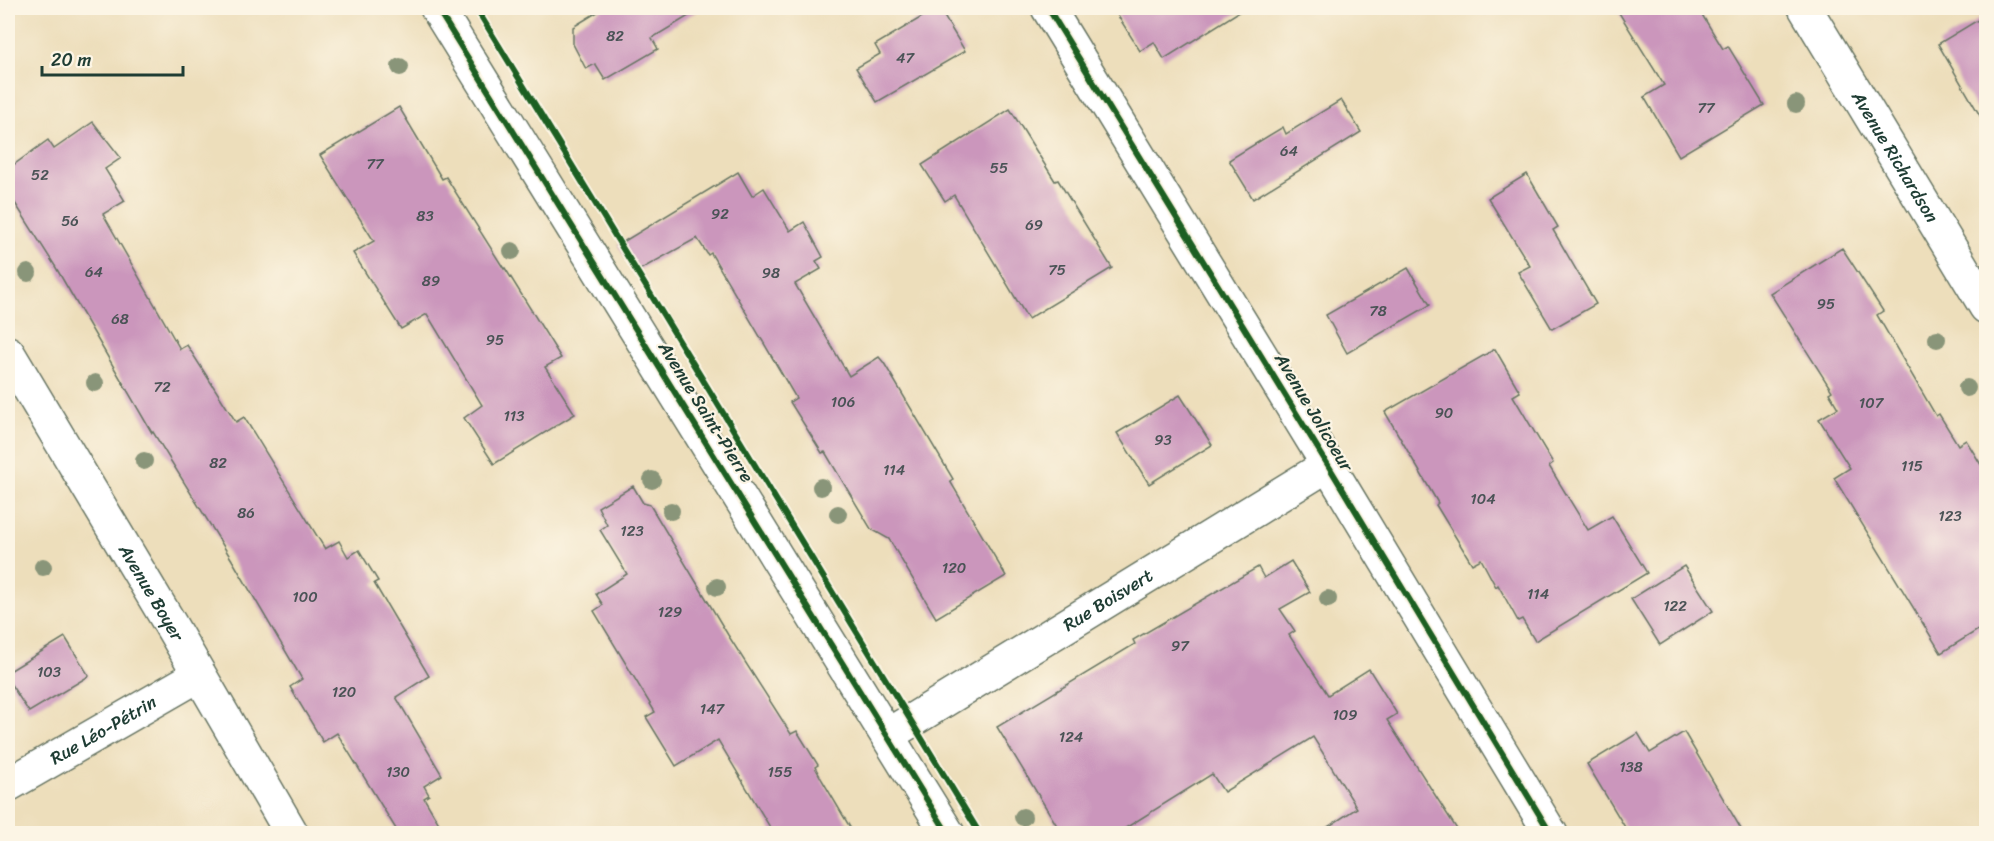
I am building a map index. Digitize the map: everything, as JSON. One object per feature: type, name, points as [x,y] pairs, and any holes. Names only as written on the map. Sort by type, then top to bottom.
[{"type":"street","name":"Avenue Saint-Pierre","points":[[437,8],[948,834]]},
{"type":"street","name":"Avenue Jolicoeur","points":[[1048,8],[1551,834]]},
{"type":"street","name":"Avenue Richardson","points":[[1805,8],[1986,307]]},
{"type":"street","name":"Avenue Boyer","points":[[8,352],[292,834]]},
{"type":"street","name":"Rue Boisvert","points":[[888,735],[1328,465]]},
{"type":"street","name":"Rue Léo-Pétrin","points":[[8,785],[199,675]]},
{"type":"building","points":[[604,8],[702,8],[652,38],[658,49],[605,80],[595,64],[586,69],[573,44],[573,27]]},
{"type":"building","points":[[937,8],[965,51],[877,102],[856,68],[880,54],[875,45]]},
{"type":"building","points":[[1113,8],[1245,8],[1164,59],[1154,42],[1140,51]]},
{"type":"building","points":[[1616,8],[1698,8],[1723,49],[1728,46],[1764,105],[1679,156],[1644,97],[1664,85]]},
{"type":"building","points":[[1986,15],[1986,126],[1938,44]]},
{"type":"building","points":[[1341,100],[1361,132],[1253,199],[1229,160],[1283,127],[1286,134]]},
{"type":"building","points":[[399,107],[442,179],[446,177],[561,358],[545,367],[575,414],[494,464],[464,418],[482,405],[427,314],[401,329],[353,253],[374,241],[320,155]]},
{"type":"building","points":[[1010,109],[1055,181],[1058,180],[1112,268],[1028,319],[954,195],[945,201],[922,165]]},
{"type":"building","points":[[93,122],[121,158],[105,169],[125,201],[103,214],[180,349],[187,345],[236,422],[244,417],[325,549],[339,541],[348,557],[359,550],[378,581],[374,583],[429,676],[396,697],[442,775],[424,786],[429,795],[424,798],[445,834],[399,834],[337,733],[323,742],[290,687],[302,679],[232,560],[152,433],[55,266],[8,192],[8,169],[48,140],[54,149]]},
{"type":"building","points":[[738,172],[752,196],[764,188],[790,231],[804,222],[823,257],[816,261],[821,269],[795,284],[849,376],[879,357],[884,363],[953,479],[950,481],[1006,576],[936,618],[889,539],[871,529],[825,452],[822,453],[790,402],[796,398],[711,253],[708,255],[697,238],[634,273],[618,245]]},
{"type":"building","points":[[1527,174],[1558,227],[1553,230],[1596,304],[1552,329],[1518,272],[1530,266],[1488,198]]},
{"type":"building","points":[[1842,248],[1883,311],[1877,315],[1936,416],[1939,414],[1958,445],[1966,440],[1986,473],[1986,625],[1941,653],[1834,478],[1850,468],[1819,419],[1838,408],[1829,393],[1832,391],[1770,293]]},
{"type":"building","points":[[1408,268],[1430,305],[1347,353],[1326,315]]},
{"type":"building","points":[[1495,349],[1520,392],[1513,396],[1553,463],[1549,466],[1588,530],[1612,516],[1647,573],[1535,641],[1522,619],[1518,621],[1481,559],[1472,564],[1436,505],[1438,503],[1385,412]]},
{"type":"building","points":[[1180,395],[1212,445],[1149,484],[1117,433]]},
{"type":"building","points":[[633,486],[643,503],[650,505],[791,734],[797,731],[818,765],[815,767],[854,834],[774,834],[718,740],[676,766],[646,717],[655,712],[594,611],[603,605],[596,594],[627,574],[600,530],[607,525],[598,507]]},
{"type":"building","points":[[1291,561],[1310,592],[1280,609],[1295,631],[1289,635],[1328,695],[1369,669],[1397,714],[1387,720],[1460,834],[1317,834],[1357,808],[1313,737],[1224,792],[1212,774],[1116,834],[1062,834],[997,727],[1135,644],[1133,640],[1258,567],[1264,578]]},
{"type":"building","points":[[1684,566],[1713,611],[1660,645],[1631,599]]},
{"type":"building","points":[[65,637],[89,676],[29,712],[8,680],[8,672]]},
{"type":"building","points":[[1684,732],[1744,834],[1629,834],[1587,764],[1638,733],[1650,753]]},
{"type":"cycle path","points":[[437,8],[948,834]]},
{"type":"cycle path","points":[[476,8],[980,834]]},
{"type":"cycle path","points":[[1048,8],[1551,834]]}]
